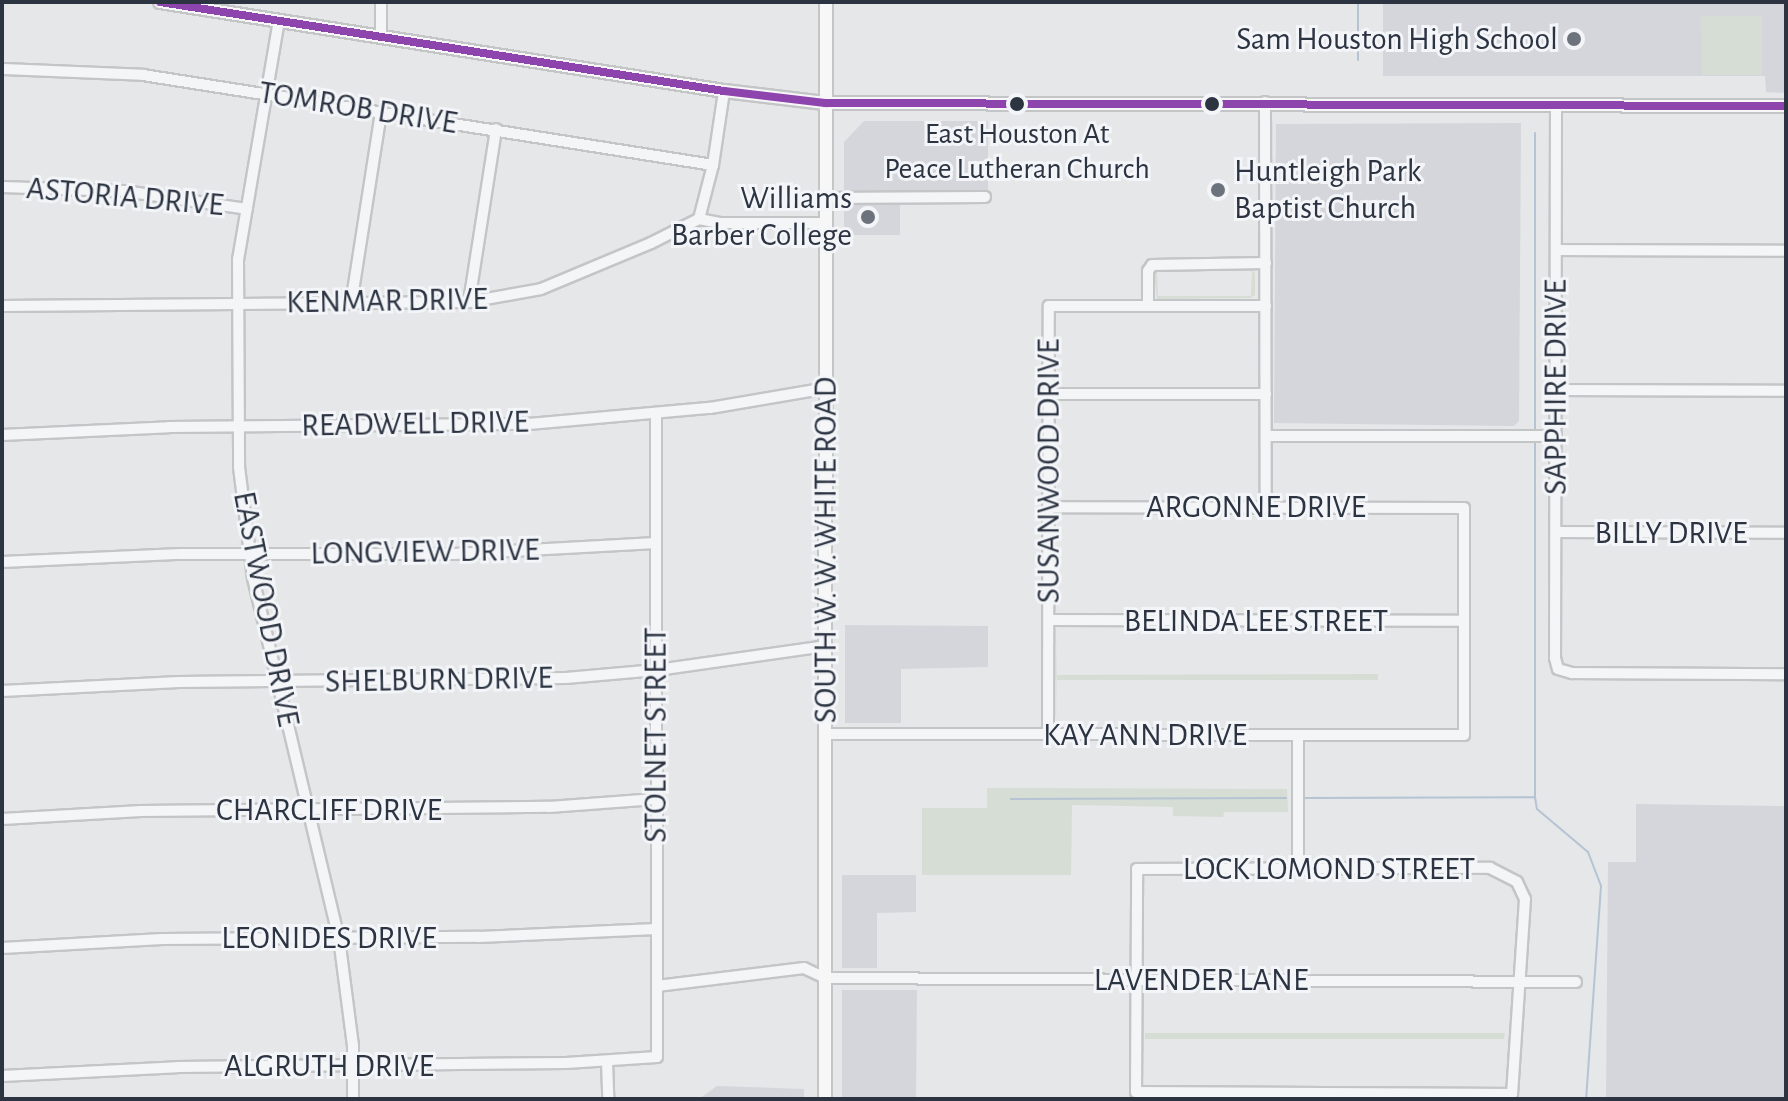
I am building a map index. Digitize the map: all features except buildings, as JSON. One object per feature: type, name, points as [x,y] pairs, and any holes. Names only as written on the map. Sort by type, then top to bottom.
[{"type":"main road","points":[[160,2],[724,91],[825,103],[1786,106]]},
{"type":"main road","name":"SOUTH W. W. WHITE ROAD","points":[[825,1099],[826,2]]},
{"type":"street","points":[[381,2],[381,37]]},
{"type":"street","name":"EASTWOOD DRIVE","points":[[279,20],[238,259],[240,487],[249,554],[277,682],[339,938],[353,1066],[353,1099]]},
{"type":"street","name":"TOMROB DRIVE","points":[[2,69],[120,72],[713,165]]},
{"type":"street","points":[[724,91],[713,165],[699,219],[720,223],[825,223]]},
{"type":"street","points":[[1265,102],[1266,507]]},
{"type":"street","name":"SAPPHIRE DRIVE","points":[[1556,105],[1555,658],[1558,669],[1572,673],[1786,674]]},
{"type":"street","points":[[351,304],[381,112]]},
{"type":"street","points":[[469,302],[496,129]]},
{"type":"street","name":"ASTORIA DRIVE","points":[[2,187],[111,190],[247,209]]},
{"type":"street","points":[[825,198],[985,197]]},
{"type":"street","name":"KENMAR DRIVE","points":[[2,306],[469,302],[541,289],[651,243],[699,219]]},
{"type":"street","points":[[1556,250],[1786,251]]},
{"type":"street","points":[[1148,306],[1148,271],[1152,265],[1266,263]]},
{"type":"street","name":"SUSANWOOD DRIVE","points":[[1048,735],[1049,306],[1266,306]]},
{"type":"street","name":"READWELL DRIVE","points":[[2,435],[238,426],[529,424],[742,404],[827,388]]},
{"type":"street","points":[[1556,390],[1786,391]]},
{"type":"street","points":[[1049,394],[1266,394]]},
{"type":"street","name":"STOLNET STREET","points":[[656,414],[657,1057]]},
{"type":"street","points":[[1266,436],[1556,436]]},
{"type":"street","name":"ARGONNE DRIVE","points":[[1049,507],[1464,508],[1464,621]]},
{"type":"street","name":"BILLY DRIVE","points":[[1556,532],[1786,533]]},
{"type":"street","name":"LONGVIEW DRIVE","points":[[2,562],[249,554],[454,554],[656,543]]},
{"type":"street","name":"BELINDA LEE STREET","points":[[1049,620],[1464,621]]},
{"type":"street","name":"KAY ANN DRIVE","points":[[826,734],[1464,735],[1464,621]]},
{"type":"street","name":"SHELBURN DRIVE","points":[[2,691],[179,682],[516,681],[657,670],[825,646]]},
{"type":"street","points":[[1298,735],[1298,869]]},
{"type":"street","name":"CHARCLIFF DRIVE","points":[[2,819],[141,811],[549,807],[656,799]]},
{"type":"street","name":"LOCK LOMOND STREET","points":[[1137,980],[1137,869],[1490,868],[1517,882],[1522,889],[1526,912],[1519,981]]},
{"type":"street","name":"LEONIDES DRIVE","points":[[2,948],[162,939],[564,935],[656,929]]},
{"type":"street","points":[[657,986],[804,968],[825,978]]},
{"type":"street","name":"LAVENDER LANE","points":[[825,978],[1576,982]]},
{"type":"street","points":[[1137,980],[1136,1092],[1512,1094],[1519,981]]},
{"type":"street","name":"ALGRUTH DRIVE","points":[[2,1076],[177,1067],[607,1061],[657,1057]]},
{"type":"street","points":[[607,1061],[608,1099]]},
{"type":"shaded area","name":"Sam Houston High School","points":[[1383,2],[1786,2],[1786,93],[1766,92],[1765,76],[1383,76]]},
{"type":"shaded area","points":[[1701,16],[1762,16],[1762,75],[1702,75]]},
{"type":"shaded area","points":[[864,121],[988,121],[988,192],[844,192],[844,142]]},
{"type":"shaded area","points":[[1521,123],[1519,421],[1514,426],[1274,423],[1276,124]]},
{"type":"shaded area","points":[[844,202],[900,202],[900,235],[844,235]]},
{"type":"shaded area","points":[[1157,270],[1158,296],[1251,296],[1252,270],[1255,273],[1255,295],[1251,298],[1157,299],[1154,273]]},
{"type":"shaded area","points":[[845,625],[988,626],[988,667],[901,669],[901,723],[845,723]]},
{"type":"shaded area","points":[[1056,630],[1057,675],[1378,674],[1378,680],[1057,680],[1057,725]]},
{"type":"shaded area","points":[[987,788],[1287,789],[1288,812],[1224,812],[1223,817],[1173,816],[1173,807],[1072,805],[1071,875],[922,875],[922,808],[987,808]]},
{"type":"shaded area","points":[[1636,804],[1786,806],[1786,1099],[1606,1099],[1608,862],[1636,862]]},
{"type":"shaded area","points":[[842,875],[916,875],[916,912],[877,913],[877,968],[842,968]]},
{"type":"shaded area","points":[[842,990],[917,990],[916,1099],[842,1099]]},
{"type":"shaded area","points":[[1145,1033],[1505,1033],[1504,1039],[1145,1039]]},
{"type":"shaded area","points":[[717,1086],[804,1089],[804,1099],[699,1099]]},
{"type":"waterway","points":[[1358,2],[1358,60]]},
{"type":"waterway","points":[[1535,133],[1535,432]]},
{"type":"waterway","points":[[1535,442],[1535,797],[1537,809],[1588,852],[1601,886],[1586,1099]]},
{"type":"waterway","points":[[1304,798],[1535,797]]},
{"type":"waterway","points":[[1011,799],[1286,798]]},
{"type":"transit line","points":[[160,2],[724,91],[825,103],[1786,106]]},
{"type":"place","name":"Sam Houston High School","points":[[1574,39]]},
{"type":"place","name":"East Houston At Peace Lutheran Church","points":[[1017,104]]},
{"type":"place","name":"Huntleigh Park Baptist Church","points":[[1218,190]]},
{"type":"place","name":"Williams Barber College","points":[[868,217]]}]
